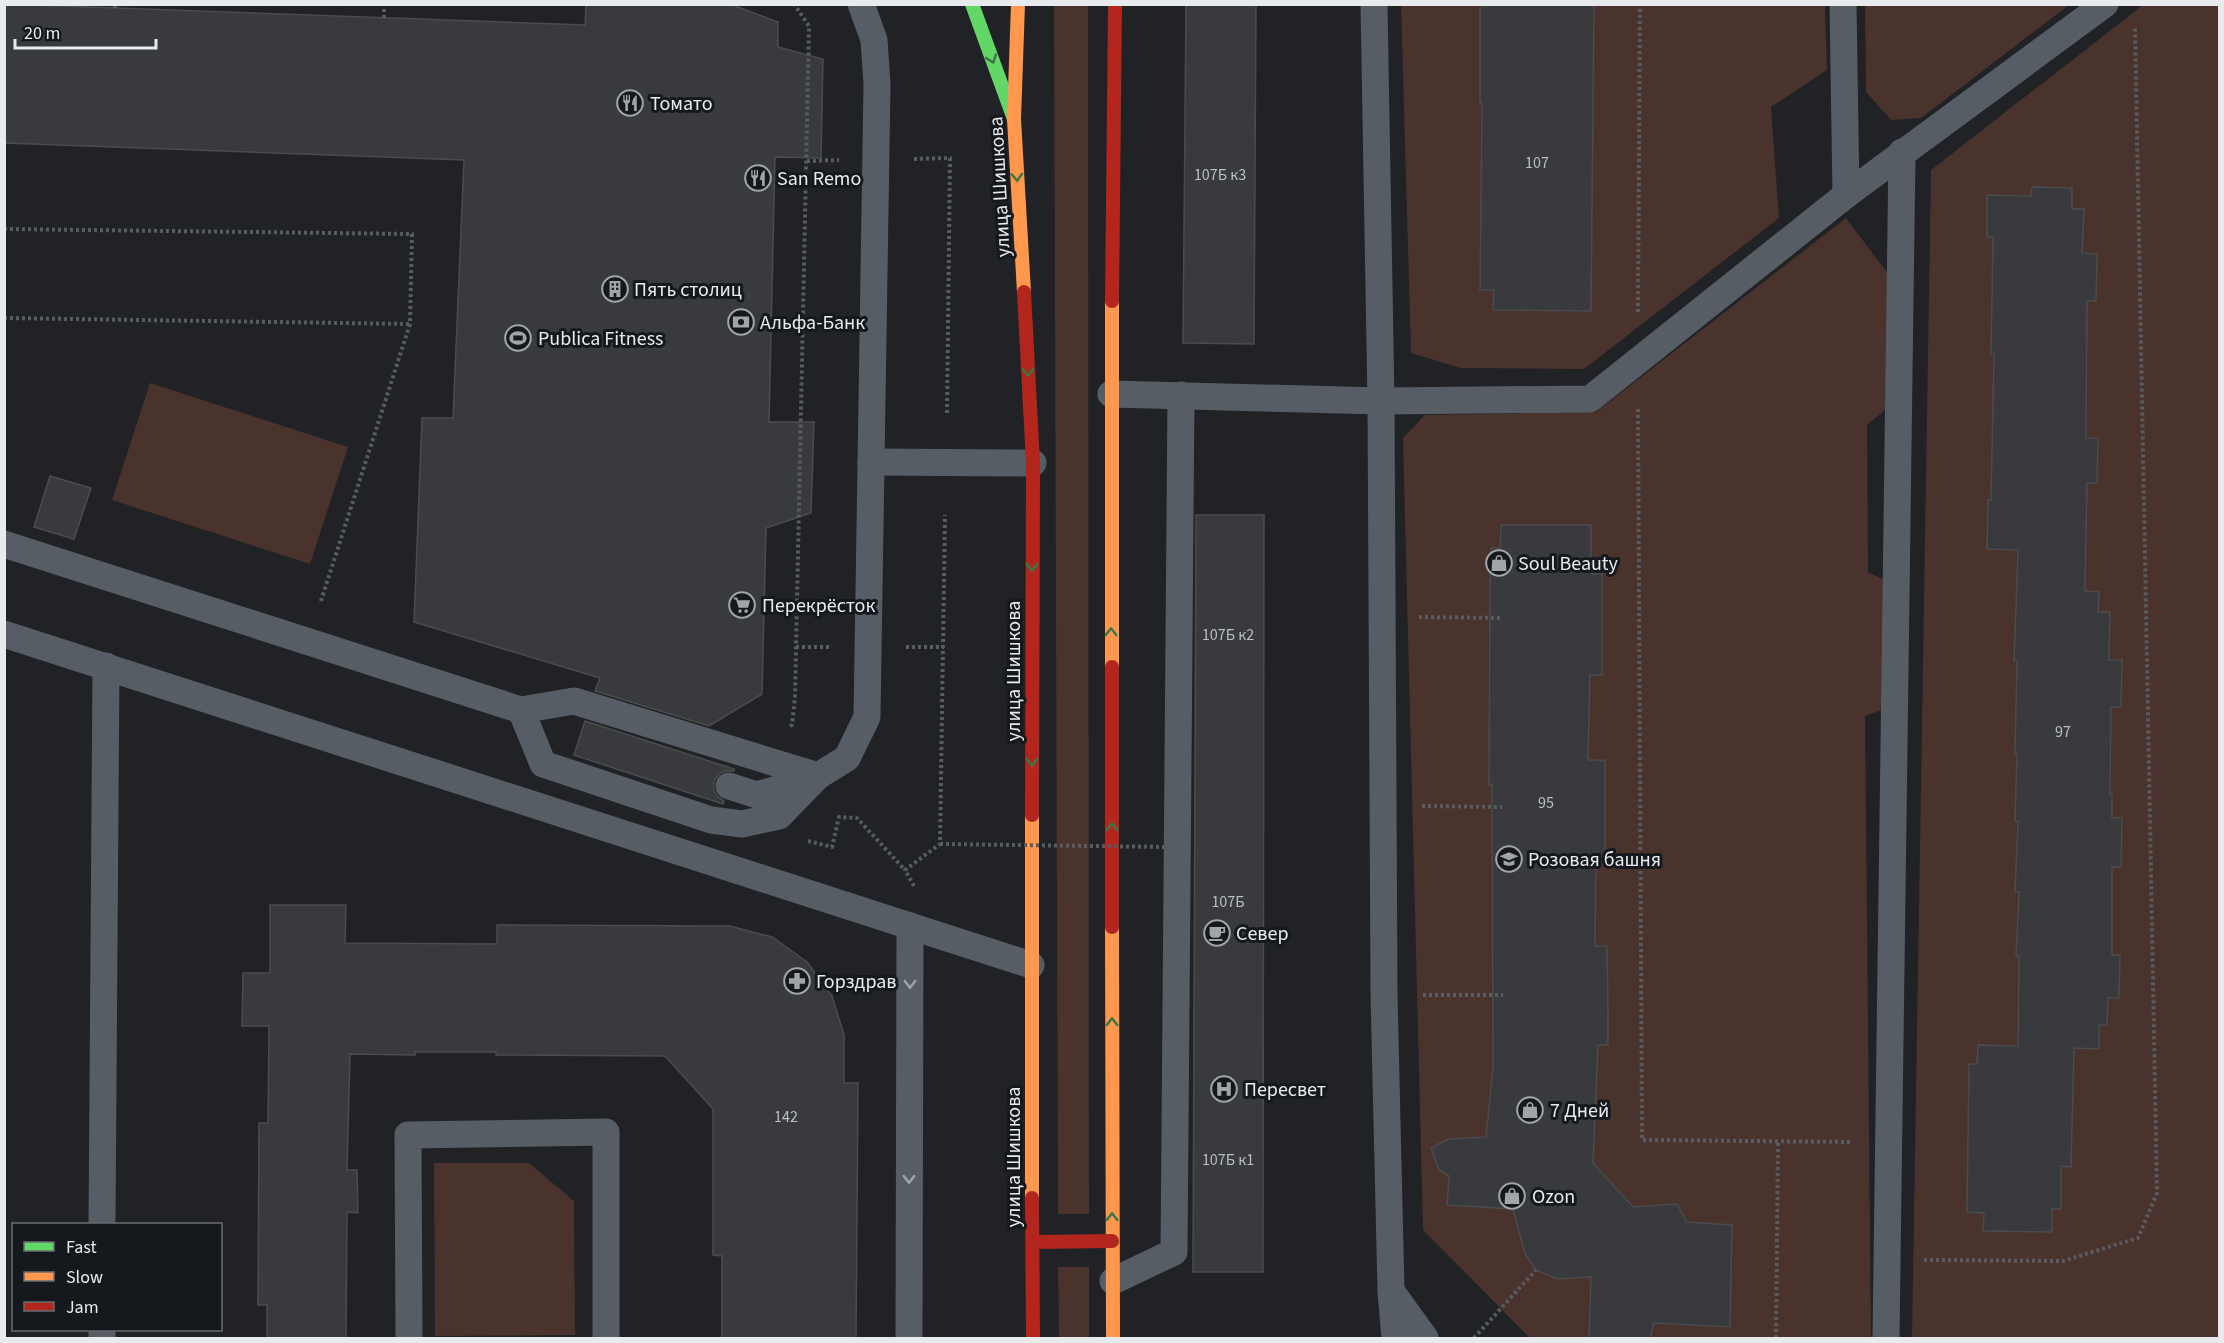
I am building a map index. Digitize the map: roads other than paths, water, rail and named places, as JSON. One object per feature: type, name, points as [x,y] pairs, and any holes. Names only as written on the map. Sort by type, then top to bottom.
[{"type":"main road","points":[[972,4],[1014,119]]},
{"type":"main road","name":"улица Шишкова","points":[[1018,4],[1014,119],[1033,463],[1031,965],[1033,1338]]},
{"type":"main road","points":[[1113,1338],[1111,394],[1115,4]]},
{"type":"main road","points":[[1033,1242],[1112,1241]]},
{"type":"lane","points":[[521,710],[543,764],[711,820],[742,824],[779,816],[818,776],[847,758],[867,717],[877,84],[874,40],[861,4]]},
{"type":"lane","points":[[1374,4],[1381,401],[1384,994],[1390,1291],[1395,1338]]},
{"type":"lane","points":[[1843,4],[1846,195]]},
{"type":"lane","points":[[1111,394],[1381,401],[1590,399],[1902,152],[2105,4]]},
{"type":"lane","points":[[1886,1338],[1902,152]]},
{"type":"lane","points":[[1113,1281],[1174,1252],[1181,396]]},
{"type":"lane","points":[[871,462],[1033,463]]},
{"type":"lane","points":[[4,544],[521,710],[574,701],[818,776]]},
{"type":"lane","points":[[4,634],[1031,965]]},
{"type":"lane","points":[[102,1223],[106,666]]},
{"type":"lane","points":[[729,786],[757,795],[818,776]]},
{"type":"lane","points":[[909,1338],[910,926]]},
{"type":"lane","points":[[409,1338],[408,1135],[606,1132],[606,1338]]},
{"type":"lane","points":[[1390,1291],[1425,1338]]},
{"type":"place","name":"Томато","points":[[630,103]]},
{"type":"place","name":"San Remo","points":[[758,178]]},
{"type":"place","name":"Пять столиц","points":[[615,289]]},
{"type":"place","name":"Альфа-Банк","points":[[741,322]]},
{"type":"place","name":"Publica Fitness","points":[[518,338]]},
{"type":"place","name":"Soul Beauty","points":[[1499,563]]},
{"type":"place","name":"Перекрёсток","points":[[742,605]]},
{"type":"place","name":"Розовая башня","points":[[1509,859]]},
{"type":"place","name":"Север","points":[[1217,933]]},
{"type":"place","name":"Горздрав","points":[[797,981]]},
{"type":"place","name":"Пересвет","points":[[1224,1089]]},
{"type":"place","name":"7 Дней","points":[[1530,1110]]},
{"type":"place","name":"Ozon","points":[[1512,1196]]}]
